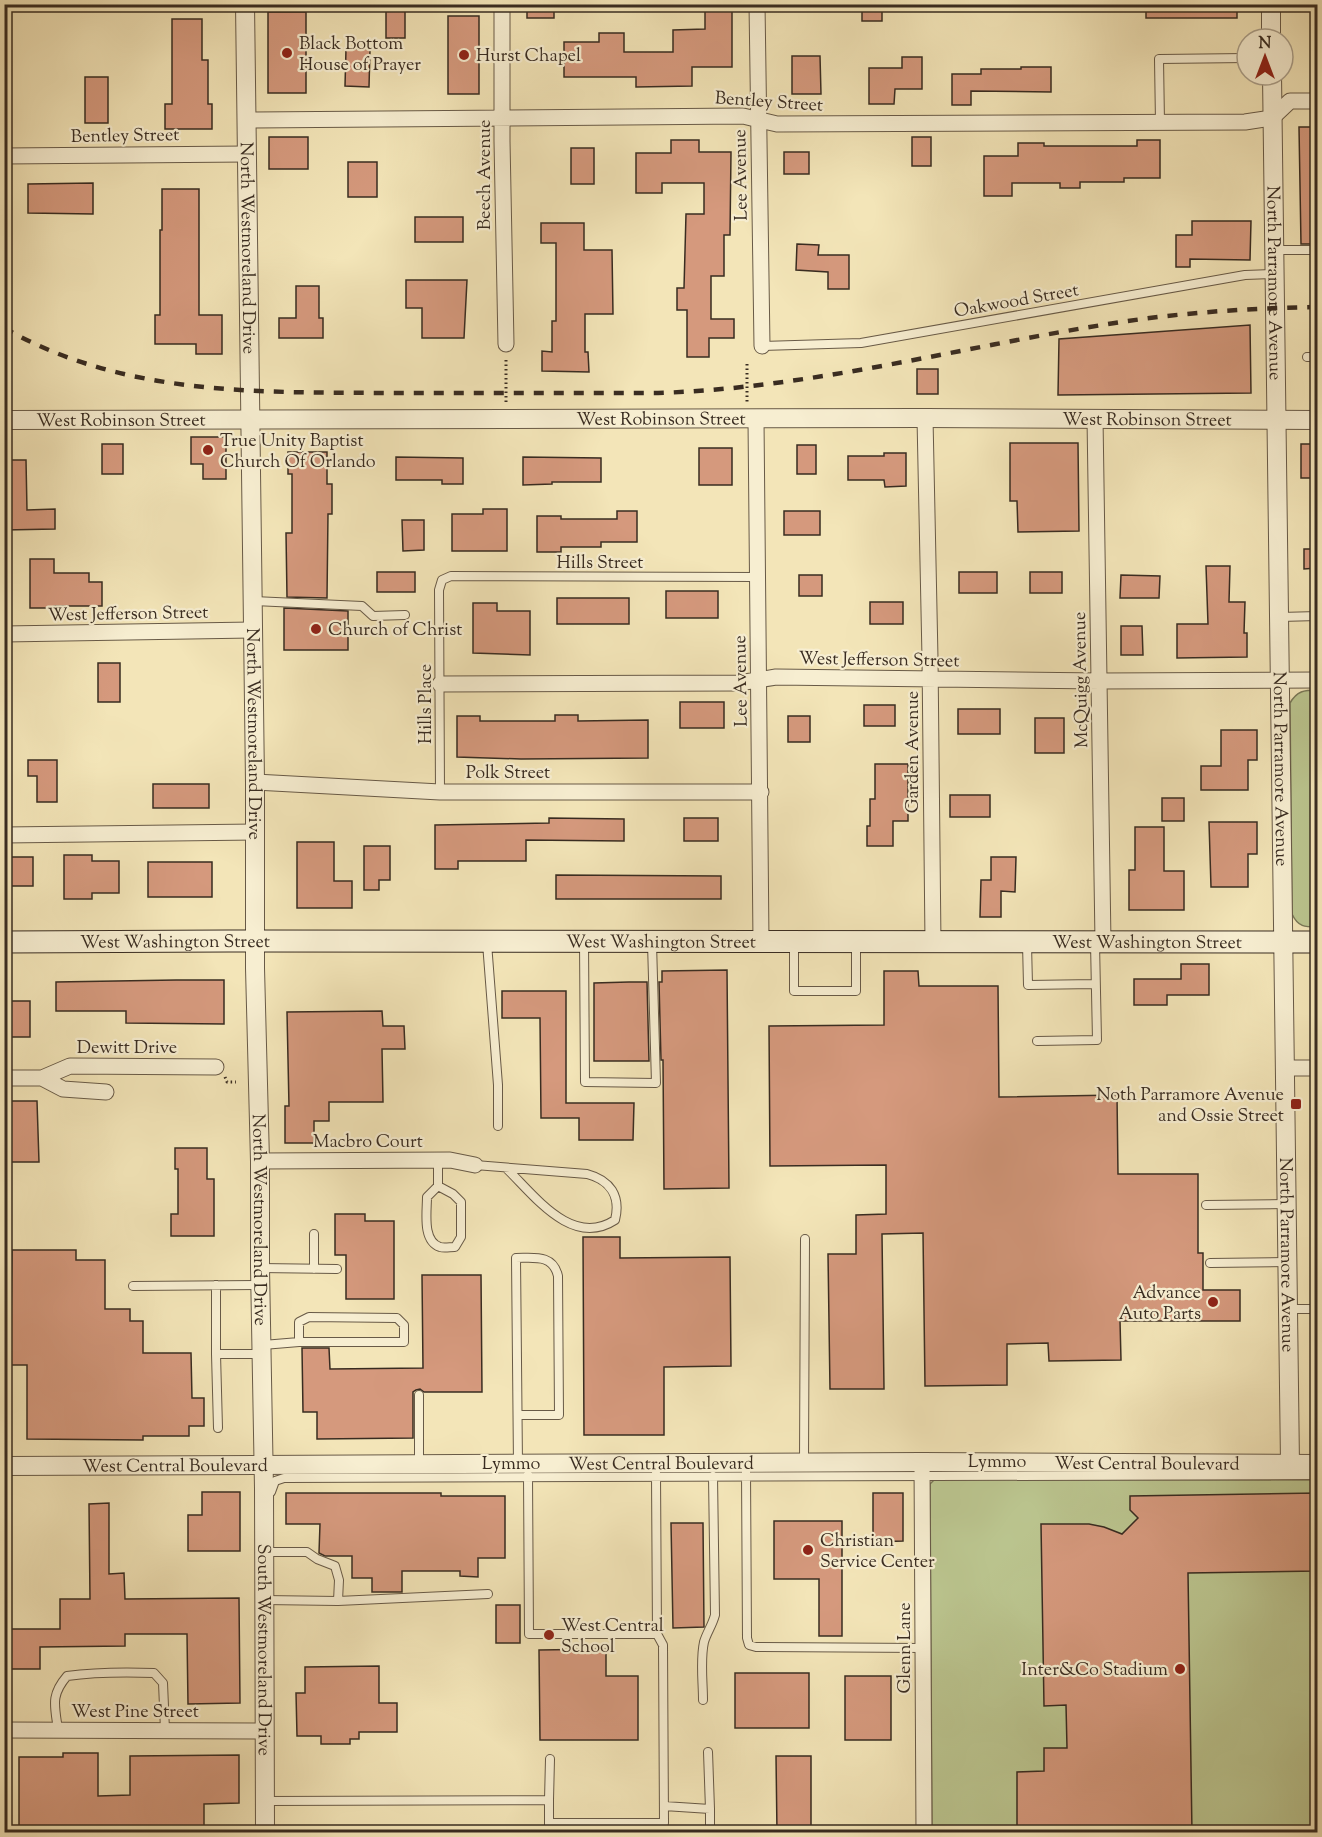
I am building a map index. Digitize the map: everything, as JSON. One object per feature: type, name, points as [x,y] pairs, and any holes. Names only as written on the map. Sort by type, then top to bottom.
[{"type":"main road","name":"West Washington Street","points":[[4,942],[255,940],[1317,942]]},
{"type":"street","name":"North Westmoreland Drive","points":[[245,4],[256,831],[255,940],[264,1465]]},
{"type":"street","name":"Beech Avenue","points":[[502,4],[506,344]]},
{"type":"street","name":"Lee Avenue","points":[[757,4],[762,346]]},
{"type":"street","points":[[1271,4],[1271,27]]},
{"type":"street","name":"North Parramore Avenue","points":[[1272,87],[1290,1464]]},
{"type":"street","name":"Bentley Street","points":[[247,120],[743,116],[777,124],[1245,122],[1272,118],[1290,101],[1317,101]]},
{"type":"street","name":"Bentley Street","points":[[4,156],[247,154]]},
{"type":"street","name":"Lee Avenue","points":[[752,412],[758,577],[761,942]]},
{"type":"street","name":"West Robinson Street","points":[[4,420],[752,412],[925,418],[1317,420]]},
{"type":"street","name":"Garden Avenue","points":[[925,418],[931,679],[933,942]]},
{"type":"street","name":"McQuigg Avenue","points":[[1095,418],[1100,681],[1099,942]]},
{"type":"street","name":"West Jefferson Street","points":[[4,634],[252,630]]},
{"type":"street","name":"West Jefferson Street","points":[[440,684],[739,683],[776,677],[1100,681],[1317,680]]},
{"type":"street","name":"Polk Street","points":[[255,782],[440,792],[761,792]]},
{"type":"street","points":[[4,835],[256,831]]},
{"type":"street","name":"Dewitt Drive","points":[[4,1078],[42,1078],[70,1066],[216,1067]]},
{"type":"street","points":[[1285,1068],[1317,1068]]},
{"type":"street","name":"Dewitt Drive","points":[[42,1078],[63,1089],[106,1092]]},
{"type":"street","name":"Macbro Court","points":[[260,1161],[450,1160],[475,1165]]},
{"type":"street","name":"West Central Boulevard","points":[[4,1466],[419,1465],[656,1471],[746,1470],[804,1463],[922,1469],[1317,1464]]},
{"type":"street","name":"South Westmoreland Drive","points":[[264,1465],[268,1552],[265,1731],[269,1801],[265,1833]]},
{"type":"street","name":"Glenn Lane","points":[[922,1469],[924,1833]]},
{"type":"street","name":"West Pine Street","points":[[4,1730],[265,1731]]},
{"type":"lane","points":[[1160,123],[1159,59],[1235,58]]},
{"type":"lane","points":[[1275,250],[1317,250]]},
{"type":"lane","name":"Oakwood Street","points":[[762,346],[861,343],[1245,275],[1275,274]]},
{"type":"lane","points":[[1307,357],[1317,357]]},
{"type":"lane","name":"Hills Street","points":[[442,580],[451,576],[758,577]]},
{"type":"lane","name":"Hills Place","points":[[440,792],[439,590],[442,580]]},
{"type":"lane","points":[[252,601],[362,606],[373,616],[405,615]]},
{"type":"lane","points":[[1280,617],[1317,616]]},
{"type":"lane","points":[[584,942],[585,1082],[656,1083],[652,941]]},
{"type":"lane","points":[[487,942],[498,1085],[498,1126]]},
{"type":"lane","points":[[794,942],[794,991],[856,991],[856,942]]},
{"type":"lane","points":[[1027,942],[1028,985],[1095,984]]},
{"type":"lane","points":[[1037,1041],[1097,1040],[1095,984],[1099,942]]},
{"type":"lane","points":[[438,1160],[438,1186],[427,1197],[428,1234],[432,1242],[440,1247],[455,1247],[461,1238],[461,1202],[453,1194],[438,1186]]},
{"type":"lane","points":[[475,1165],[587,1174],[598,1177],[612,1189],[617,1199],[618,1209],[615,1220],[599,1228],[582,1228],[568,1224],[557,1217],[507,1169]]},
{"type":"lane","points":[[1206,1205],[1287,1204]]},
{"type":"lane","points":[[314,1234],[314,1269]]},
{"type":"lane","points":[[804,1463],[805,1239]]},
{"type":"lane","points":[[518,1415],[559,1415],[558,1276],[554,1264],[544,1258],[516,1258],[518,1415],[525,1469],[529,1634],[657,1634]]},
{"type":"lane","points":[[1210,1263],[1287,1262]]},
{"type":"lane","points":[[133,1286],[216,1285],[260,1276],[314,1269],[337,1269]]},
{"type":"lane","points":[[216,1285],[218,1428]]},
{"type":"lane","points":[[1288,1309],[1317,1309]]},
{"type":"lane","points":[[216,1354],[299,1342],[404,1342],[404,1324],[397,1318],[309,1317],[299,1322],[299,1342]]},
{"type":"lane","points":[[419,1395],[419,1465]]},
{"type":"lane","name":"Lymmo","points":[[268,1552],[271,1488],[279,1478],[525,1469]]},
{"type":"lane","name":"Lymmo","points":[[656,1471],[713,1476],[746,1470],[922,1469],[1317,1475]]},
{"type":"lane","points":[[746,1470],[747,1638],[749,1645],[756,1647],[923,1648]]},
{"type":"lane","points":[[549,1823],[664,1823],[663,1645],[657,1634],[656,1471]]},
{"type":"lane","points":[[703,1700],[702,1650],[715,1615],[713,1476]]},
{"type":"lane","points":[[268,1552],[307,1552],[335,1566],[339,1580],[338,1601]]},
{"type":"lane","points":[[274,1833],[269,1801],[268,1600],[338,1601],[489,1594]]},
{"type":"lane","points":[[58,1730],[55,1702],[57,1688],[67,1676],[125,1672],[154,1673],[163,1683],[165,1731]]},
{"type":"lane","points":[[708,1752],[710,1833]]},
{"type":"lane","points":[[549,1833],[550,1759]]},
{"type":"lane","points":[[269,1801],[549,1800]]},
{"type":"lane","points":[[664,1806],[710,1809]]},
{"type":"path","points":[[506,344],[506,401]]},
{"type":"path","points":[[747,364],[752,412]]},
{"type":"green space","points":[[1317,690],[1318,927],[1313,927],[1299,924],[1292,914],[1290,703],[1301,692]]},
{"type":"green space","name":"Inter&Co Stadium","points":[[934,1480],[1317,1480],[1317,1832],[932,1832],[930,1484]]},
{"type":"building","points":[[527,4],[554,4],[554,18],[527,18]]},
{"type":"building","points":[[862,4],[882,4],[882,21],[862,21]]},
{"type":"building","points":[[1146,4],[1237,4],[1237,18],[1146,18]]},
{"type":"building","points":[[386,8],[405,8],[405,38],[386,38]]},
{"type":"building","points":[[705,10],[732,10],[732,67],[692,67],[692,86],[636,87],[636,77],[564,77],[564,42],[599,42],[599,33],[624,33],[624,52],[673,52],[673,30],[705,29]]},
{"type":"building","name":"Black Bottom House of Prayer","points":[[268,12],[306,12],[306,93],[268,93]]},
{"type":"building","name":"Hurst Chapel","points":[[448,16],[479,16],[479,94],[448,94]]},
{"type":"building","points":[[172,19],[202,19],[202,60],[208,60],[208,104],[212,104],[212,129],[165,129],[165,104],[172,104]]},
{"type":"building","points":[[346,49],[370,49],[369,87],[345,86]]},
{"type":"building","points":[[792,56],[820,56],[821,94],[792,94]]},
{"type":"building","points":[[902,57],[922,57],[922,89],[895,89],[894,104],[869,104],[869,68],[902,68]]},
{"type":"building","points":[[1021,67],[1051,67],[1051,92],[971,91],[971,105],[952,105],[952,74],[981,74],[981,69],[1021,69]]},
{"type":"building","points":[[85,77],[108,77],[108,123],[85,123]]},
{"type":"building","points":[[1299,127],[1317,127],[1317,244],[1301,244]]},
{"type":"building","points":[[269,137],[308,137],[308,169],[269,169]]},
{"type":"building","points":[[912,137],[931,137],[931,166],[912,166]]},
{"type":"building","points":[[671,140],[699,140],[699,152],[731,152],[730,235],[724,235],[724,276],[711,276],[711,319],[734,319],[734,338],[709,338],[709,357],[687,357],[687,310],[677,310],[677,288],[684,288],[686,214],[704,214],[704,183],[662,183],[662,193],[636,193],[636,153],[671,153]]},
{"type":"building","points":[[1137,140],[1160,140],[1160,178],[1124,178],[1124,182],[1080,182],[1080,188],[1060,188],[1060,183],[1012,183],[1012,196],[984,196],[984,156],[1018,156],[1018,143],[1044,143],[1044,146],[1137,146]]},
{"type":"building","points":[[571,148],[594,148],[594,184],[571,184]]},
{"type":"building","points":[[784,152],[809,152],[809,174],[784,174]]},
{"type":"building","points":[[348,162],[377,162],[377,197],[348,197]]},
{"type":"building","points":[[93,183],[93,214],[28,213],[28,184]]},
{"type":"building","points":[[162,189],[199,189],[199,315],[222,315],[222,354],[196,354],[196,344],[155,344],[155,315],[160,315]]},
{"type":"building","points":[[415,217],[463,217],[463,242],[415,242]]},
{"type":"building","points":[[1192,221],[1251,221],[1250,260],[1190,259],[1190,267],[1176,267],[1176,235],[1192,235]]},
{"type":"building","points":[[541,223],[584,223],[584,250],[612,250],[613,314],[585,314],[585,352],[588,352],[589,372],[542,371],[542,351],[552,352],[552,321],[556,321],[556,243],[541,243]]},
{"type":"building","points":[[797,244],[819,245],[818,255],[849,255],[849,289],[828,289],[828,272],[796,270]]},
{"type":"building","points":[[406,280],[467,280],[464,338],[422,338],[422,308],[406,308]]},
{"type":"building","points":[[296,286],[319,286],[319,318],[323,318],[323,338],[279,338],[279,318],[296,318]]},
{"type":"building","points":[[1250,325],[1251,393],[1058,395],[1059,339]]},
{"type":"building","points":[[917,369],[938,369],[938,394],[917,394]]},
{"type":"building","name":"True Unity Baptist Church Of Orlando","points":[[191,437],[226,437],[226,479],[203,479],[203,464],[191,464]]},
{"type":"building","points":[[1010,443],[1078,443],[1079,531],[1018,532],[1017,501],[1010,501]]},
{"type":"building","points":[[102,444],[123,444],[123,474],[102,474]]},
{"type":"building","points":[[1301,444],[1317,444],[1317,478],[1301,478]]},
{"type":"building","points":[[797,445],[816,445],[816,474],[797,474]]},
{"type":"building","points":[[699,448],[732,448],[732,485],[699,485]]},
{"type":"building","points":[[288,452],[327,452],[327,484],[332,484],[332,514],[328,514],[327,598],[287,597],[286,533],[292,533],[292,474],[288,474]]},
{"type":"building","points":[[884,453],[906,453],[906,486],[885,487],[884,480],[848,480],[848,456],[884,456]]},
{"type":"building","points":[[396,457],[463,458],[463,484],[442,484],[442,480],[396,480]]},
{"type":"building","points":[[523,457],[601,458],[601,482],[552,482],[552,484],[523,485]]},
{"type":"building","points":[[4,460],[26,460],[27,510],[55,509],[55,529],[4,530]]},
{"type":"building","points":[[483,509],[507,509],[507,551],[452,551],[452,514],[483,514]]},
{"type":"building","points":[[617,511],[637,511],[637,542],[601,542],[601,547],[561,547],[561,552],[537,552],[537,516],[561,516],[561,519],[617,519]]},
{"type":"building","points":[[784,511],[820,511],[820,535],[784,535]]},
{"type":"building","points":[[402,520],[424,520],[424,550],[403,551]]},
{"type":"building","points":[[1304,549],[1317,549],[1317,568],[1304,569]]},
{"type":"building","points":[[30,559],[54,559],[54,573],[89,573],[89,582],[102,582],[102,606],[30,608]]},
{"type":"building","points":[[1206,566],[1230,566],[1229,602],[1245,602],[1244,633],[1247,633],[1247,657],[1177,658],[1177,624],[1208,624]]},
{"type":"building","points":[[377,572],[415,572],[415,592],[377,592]]},
{"type":"building","points":[[959,572],[997,572],[997,593],[959,593]]},
{"type":"building","points":[[1030,572],[1062,572],[1062,593],[1030,593]]},
{"type":"building","points":[[799,575],[822,575],[822,596],[799,596]]},
{"type":"building","points":[[1121,575],[1160,576],[1159,598],[1120,598]]},
{"type":"building","points":[[666,591],[718,591],[718,618],[666,618]]},
{"type":"building","points":[[557,598],[629,598],[629,624],[557,624]]},
{"type":"building","points":[[870,602],[903,602],[903,624],[870,624]]},
{"type":"building","points":[[473,603],[497,603],[497,611],[530,611],[530,655],[473,653]]},
{"type":"building","name":"Church of Christ","points":[[284,608],[348,611],[348,650],[284,650]]},
{"type":"building","points":[[1121,626],[1142,626],[1143,655],[1121,655]]},
{"type":"building","points":[[98,663],[120,663],[120,702],[98,702]]},
{"type":"building","points":[[680,702],[724,702],[724,728],[680,728]]},
{"type":"building","points":[[864,705],[895,705],[895,726],[864,726]]},
{"type":"building","points":[[958,709],[1000,709],[1000,734],[958,734]]},
{"type":"building","points":[[555,715],[578,715],[578,721],[648,720],[648,758],[457,757],[457,716],[480,716],[480,721],[555,721]]},
{"type":"building","points":[[788,716],[810,716],[810,742],[788,742]]},
{"type":"building","points":[[1035,718],[1064,718],[1064,753],[1035,753]]},
{"type":"building","points":[[1221,730],[1257,730],[1257,760],[1248,760],[1248,790],[1201,790],[1201,766],[1221,766]]},
{"type":"building","points":[[28,760],[57,760],[57,802],[37,802],[37,776],[28,776]]},
{"type":"building","points":[[875,764],[908,764],[908,821],[893,821],[893,846],[867,846],[870,799],[875,799]]},
{"type":"building","points":[[153,784],[209,784],[209,808],[153,808]]},
{"type":"building","points":[[950,795],[990,795],[990,817],[950,817]]},
{"type":"building","points":[[1162,798],[1184,798],[1184,821],[1162,821]]},
{"type":"building","points":[[549,818],[624,819],[624,841],[526,840],[526,861],[458,861],[458,869],[435,869],[435,825],[549,823]]},
{"type":"building","points":[[684,818],[718,818],[718,841],[684,841]]},
{"type":"building","points":[[1209,822],[1257,822],[1257,854],[1248,854],[1248,887],[1211,887]]},
{"type":"building","points":[[1135,827],[1164,827],[1164,871],[1184,871],[1184,910],[1129,910],[1129,870],[1135,870]]},
{"type":"building","points":[[297,842],[334,842],[334,881],[352,881],[352,908],[297,908]]},
{"type":"building","points":[[364,846],[390,846],[390,880],[379,880],[379,890],[364,890]]},
{"type":"building","points":[[64,855],[92,855],[92,861],[119,861],[119,893],[92,893],[92,899],[64,899]]},
{"type":"building","points":[[6,857],[33,857],[33,886],[6,886]]},
{"type":"building","points":[[991,857],[1016,857],[1015,892],[1001,891],[1001,917],[980,917],[981,880],[991,880]]},
{"type":"building","points":[[148,862],[212,862],[212,897],[148,897]]},
{"type":"building","points":[[556,875],[721,876],[721,899],[556,899]]},
{"type":"building","points":[[1181,964],[1209,964],[1209,995],[1167,995],[1167,1005],[1134,1005],[1134,979],[1181,979]]},
{"type":"building","points":[[727,970],[729,1188],[664,1189],[663,1060],[661,1060],[659,982],[662,982],[662,971]]},
{"type":"building","points":[[884,971],[918,971],[919,986],[998,986],[999,1097],[1117,1095],[1118,1174],[1198,1174],[1198,1253],[1203,1253],[1203,1290],[1240,1290],[1240,1321],[1120,1321],[1121,1360],[1049,1361],[1048,1343],[1007,1344],[1007,1385],[925,1386],[923,1233],[882,1234],[884,1389],[830,1389],[828,1254],[856,1254],[856,1215],[886,1214],[886,1165],[770,1166],[769,1026],[884,1025]]},
{"type":"building","points":[[224,980],[224,1024],[126,1023],[126,1011],[56,1011],[56,982]]},
{"type":"building","points":[[647,982],[649,1061],[594,1061],[594,983]]},
{"type":"building","points":[[502,991],[566,991],[566,1103],[634,1103],[633,1140],[579,1140],[579,1118],[541,1118],[540,1018],[502,1018]]},
{"type":"building","points":[[4,1001],[30,1001],[30,1037],[4,1037]]},
{"type":"building","points":[[382,1011],[383,1026],[404,1026],[405,1049],[382,1049],[383,1102],[329,1102],[329,1121],[314,1121],[314,1143],[285,1143],[285,1106],[289,1106],[287,1012]]},
{"type":"building","points":[[4,1101],[37,1101],[39,1162],[8,1162],[8,1127],[4,1127]]},
{"type":"building","points":[[175,1148],[207,1148],[207,1179],[214,1179],[214,1236],[171,1236],[171,1214],[178,1214],[178,1169],[175,1169]]},
{"type":"building","points":[[335,1214],[365,1214],[365,1221],[394,1221],[394,1299],[346,1299],[346,1255],[335,1255]]},
{"type":"building","points":[[583,1237],[620,1237],[620,1258],[730,1257],[731,1366],[664,1367],[664,1435],[584,1435]]},
{"type":"building","points":[[12,1250],[76,1250],[76,1260],[105,1260],[105,1309],[130,1309],[130,1321],[143,1321],[143,1353],[191,1353],[192,1398],[204,1398],[204,1426],[189,1426],[189,1436],[143,1436],[143,1440],[27,1439],[27,1365],[5,1365],[5,1325],[11,1325]]},
{"type":"building","points":[[422,1275],[481,1275],[482,1392],[424,1392],[420,1389],[413,1392],[413,1438],[317,1439],[317,1412],[303,1412],[302,1348],[329,1348],[330,1369],[423,1368]]},
{"type":"building","points":[[202,1492],[240,1492],[240,1551],[188,1551],[188,1515],[202,1515]]},
{"type":"building","points":[[286,1493],[441,1493],[441,1496],[505,1496],[505,1558],[478,1558],[478,1577],[460,1576],[460,1571],[402,1571],[402,1592],[372,1592],[372,1578],[352,1578],[352,1556],[325,1556],[319,1553],[320,1524],[286,1524]]},
{"type":"building","points":[[873,1493],[903,1493],[903,1541],[873,1542]]},
{"type":"building","name":"Inter&Co Stadium","points":[[1317,1493],[1317,1571],[1188,1573],[1192,1833],[1017,1833],[1017,1772],[1044,1771],[1044,1748],[1067,1748],[1066,1705],[1044,1706],[1041,1524],[1089,1524],[1122,1534],[1138,1518],[1130,1510],[1130,1496]]},
{"type":"building","points":[[109,1503],[109,1574],[124,1573],[125,1599],[239,1598],[240,1703],[188,1704],[187,1634],[125,1634],[125,1646],[40,1647],[40,1669],[4,1669],[4,1629],[60,1629],[60,1599],[90,1599],[89,1504]]},
{"type":"building","name":"Christian Service Center","points":[[774,1521],[842,1521],[842,1636],[819,1636],[819,1579],[774,1579]]},
{"type":"building","points":[[671,1523],[703,1523],[704,1627],[673,1628]]},
{"type":"building","points":[[496,1605],[520,1605],[520,1643],[496,1643]]},
{"type":"building","points":[[606,1649],[606,1676],[638,1676],[638,1740],[540,1740],[539,1650]]},
{"type":"building","points":[[379,1666],[379,1703],[397,1703],[397,1732],[359,1732],[359,1739],[350,1739],[350,1744],[321,1744],[321,1736],[297,1736],[296,1693],[305,1693],[305,1667]]},
{"type":"building","points":[[735,1673],[809,1673],[809,1728],[735,1728]]},
{"type":"building","points":[[845,1676],[891,1676],[891,1740],[845,1740]]},
{"type":"building","points":[[63,1753],[98,1753],[98,1796],[130,1795],[130,1756],[239,1755],[239,1803],[204,1804],[204,1833],[19,1833],[19,1757],[63,1757]]},
{"type":"building","points":[[776,1756],[811,1756],[811,1833],[777,1833]]},
{"type":"railway","points":[[4,328],[50,351],[98,367],[146,379],[194,386],[294,392],[658,393],[776,383],[894,364],[1069,330],[1151,318],[1222,311],[1318,307]]},
{"type":"place","name":"Black Bottom House of Prayer","points":[[287,53]]},
{"type":"place","name":"Hurst Chapel","points":[[464,55]]},
{"type":"place","name":"True Unity Baptist Church Of Orlando","points":[[208,450]]},
{"type":"place","name":"Church of Christ","points":[[316,629]]},
{"type":"place","name":"Noth Parramore Avenue and Ossie Street","points":[[1296,1104]]},
{"type":"place","name":"Advance Auto Parts","points":[[1213,1302]]},
{"type":"place","name":"Christian Service Center","points":[[808,1550]]},
{"type":"place","name":"West Central School","points":[[549,1635]]},
{"type":"place","name":"Inter&Co Stadium","points":[[1180,1669]]}]
